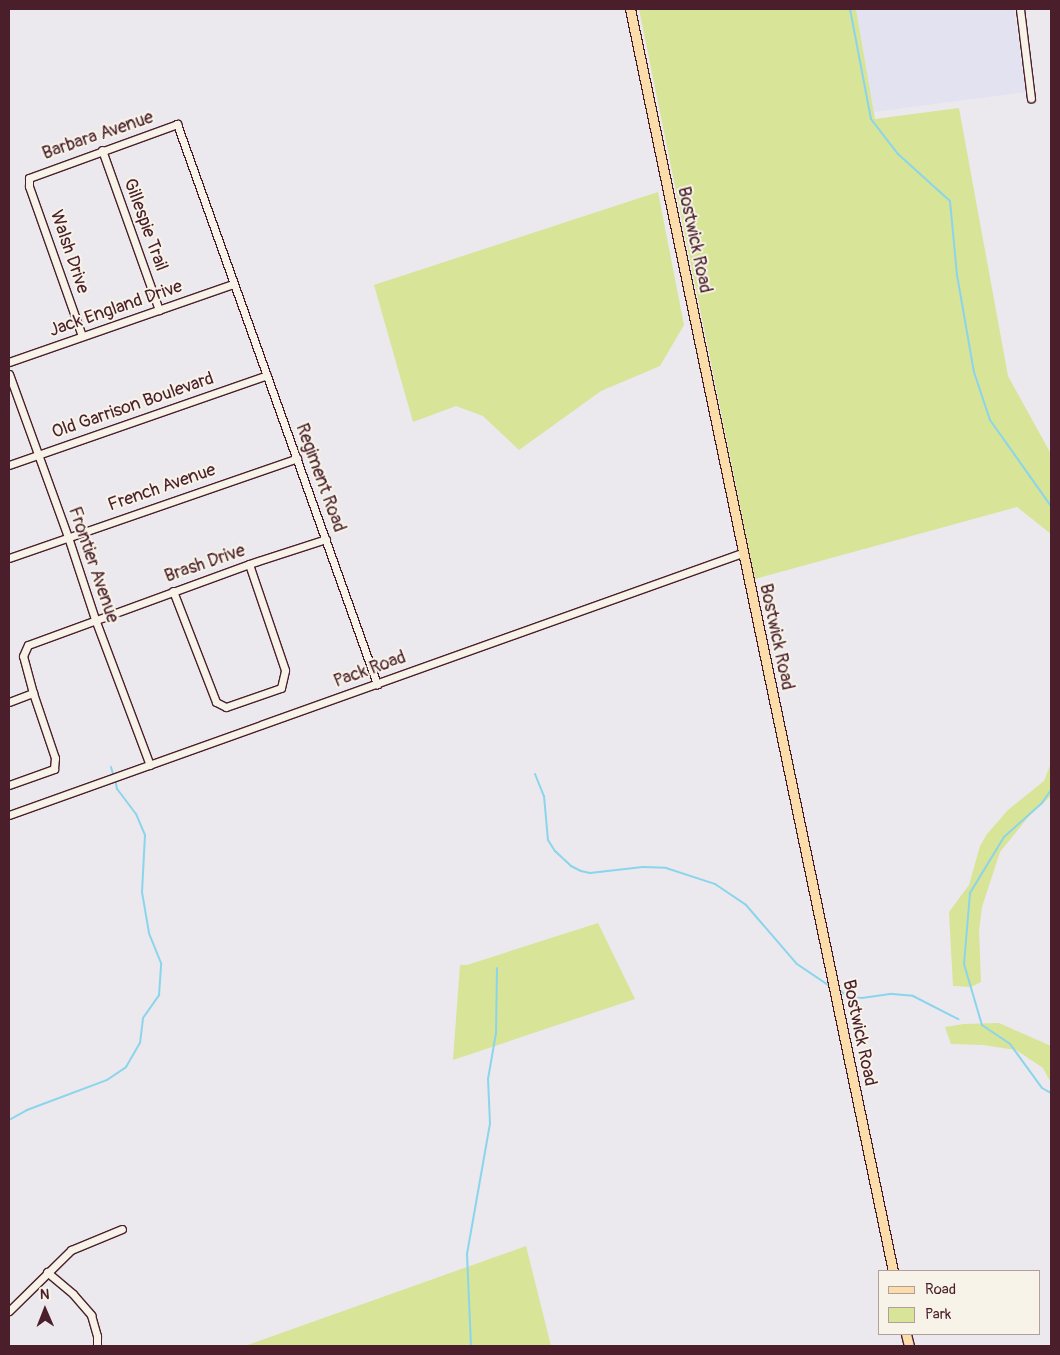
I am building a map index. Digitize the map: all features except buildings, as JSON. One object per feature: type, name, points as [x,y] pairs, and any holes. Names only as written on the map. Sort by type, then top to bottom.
[{"type":"main road","name":"Bostwick Road","points":[[630,9],[893,1270]]},
{"type":"street","points":[[1020,9],[1031,98]]},
{"type":"street","name":"Barbara Avenue","points":[[29,178],[177,124]]},
{"type":"street","name":"Regiment Road","points":[[177,124],[377,684]]},
{"type":"street","name":"Gillespie Trail","points":[[102,150],[159,310]]},
{"type":"street","name":"Walsh Drive","points":[[29,178],[30,186],[82,336]]},
{"type":"street","name":"Jack England Drive","points":[[9,362],[233,284]]},
{"type":"street","name":"Frontier Avenue","points":[[9,374],[95,618],[150,765]]},
{"type":"street","name":"Old Garrison Boulevard","points":[[9,465],[267,375]]},
{"type":"street","name":"French Avenue","points":[[9,558],[297,458]]},
{"type":"street","name":"Brash Drive","points":[[9,785],[54,769],[55,758],[33,693],[23,656],[28,645],[95,618],[326,539]]},
{"type":"street","name":"Pack Road","points":[[9,815],[742,553]]},
{"type":"street","points":[[173,591],[216,702],[226,707],[281,688],[285,670],[249,564]]},
{"type":"street","points":[[9,702],[33,693]]},
{"type":"street","points":[[9,1311],[71,1250],[122,1229]]},
{"type":"street","points":[[47,1272],[73,1294],[91,1315],[97,1336],[97,1346]]},
{"type":"shaded area","points":[[856,9],[1014,9],[1026,92],[874,112]]},
{"type":"green space","points":[[639,9],[856,9],[875,119],[959,108],[1008,376],[1051,454],[1051,534],[1017,507],[755,579]]},
{"type":"green space","points":[[658,192],[684,325],[660,366],[601,391],[519,450],[483,416],[456,406],[413,422],[374,285]]},
{"type":"green space","points":[[1051,763],[1051,796],[1029,816],[1000,852],[982,907],[979,931],[981,982],[971,987],[953,986],[949,912],[969,885],[980,846],[987,834],[1008,810],[1044,781]]},
{"type":"green space","points":[[598,923],[635,999],[453,1060],[460,965],[467,965]]},
{"type":"green space","points":[[999,1023],[1051,1046],[1051,1083],[1043,1068],[1016,1050],[983,1045],[951,1044],[945,1027],[964,1024]]},
{"type":"green space","points":[[526,1246],[551,1346],[245,1346]]},
{"type":"waterway","points":[[850,9],[871,119],[898,154],[950,201],[957,275],[974,372],[990,420],[1051,506]]},
{"type":"waterway","points":[[111,767],[113,774]]},
{"type":"waterway","points":[[535,774],[544,796],[548,840],[555,851],[571,866],[590,873],[643,867],[666,868],[715,884],[746,905],[797,964],[830,986]]},
{"type":"waterway","points":[[9,1120],[27,1110],[107,1080],[126,1067],[140,1043],[143,1018],[159,995],[161,963],[149,933],[142,892],[145,835],[136,814],[117,789],[115,779]]},
{"type":"waterway","points":[[1051,790],[1042,803],[1004,837],[970,893],[964,964],[982,1025],[1010,1044],[1042,1088],[1051,1093]]},
{"type":"waterway","points":[[471,1346],[467,1254],[490,1124],[488,1079],[496,1033],[497,968]]},
{"type":"waterway","points":[[837,989],[850,997],[862,998],[892,994],[913,996],[958,1019]]}]
